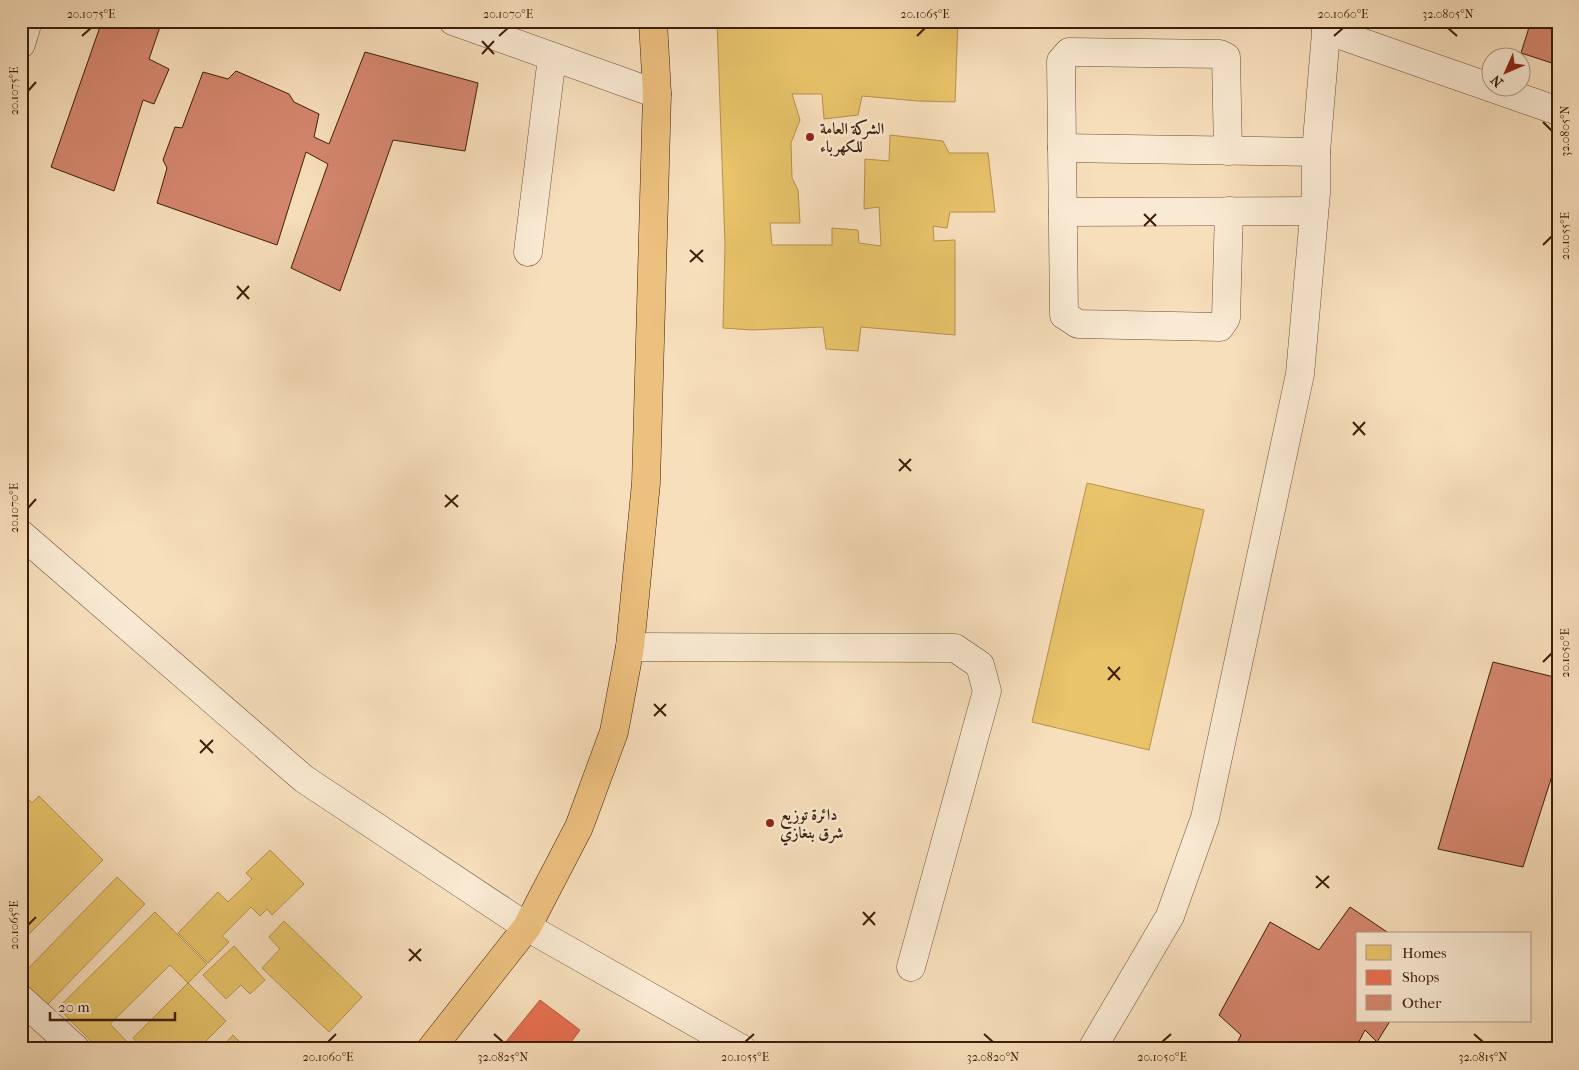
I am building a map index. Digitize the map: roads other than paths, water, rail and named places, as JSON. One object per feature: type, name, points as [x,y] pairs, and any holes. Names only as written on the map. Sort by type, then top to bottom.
[{"type":"main road","points":[[431,1049],[526,927],[579,827],[614,732],[630,647],[646,483],[656,94],[653,21]]},
{"type":"street","points":[[21,44],[28,21]]},
{"type":"street","points":[[453,21],[656,94]]},
{"type":"street","points":[[1092,1049],[1170,916],[1205,818],[1300,374],[1316,194],[1316,152],[1326,26],[1558,111]]},
{"type":"street","points":[[1228,151],[1226,57],[1220,54],[1069,52],[1061,61],[1064,315],[1078,324],[1220,327],[1226,318],[1229,211]]},
{"type":"street","points":[[528,252],[552,57]]},
{"type":"street","points":[[1062,148],[1316,152]]},
{"type":"street","points":[[1063,212],[1314,211]]},
{"type":"street","points":[[21,534],[304,779],[526,927],[742,1049]]},
{"type":"street","points":[[630,647],[955,648],[980,665],[987,691],[911,966]]},
{"type":"street","points":[[21,999],[76,1049]]},
{"type":"place","name":"الشركة العامة للكهرباء","points":[[810,137]]},
{"type":"place","name":"دائرة توزيع شرق بنغازي","points":[[770,823]]}]
